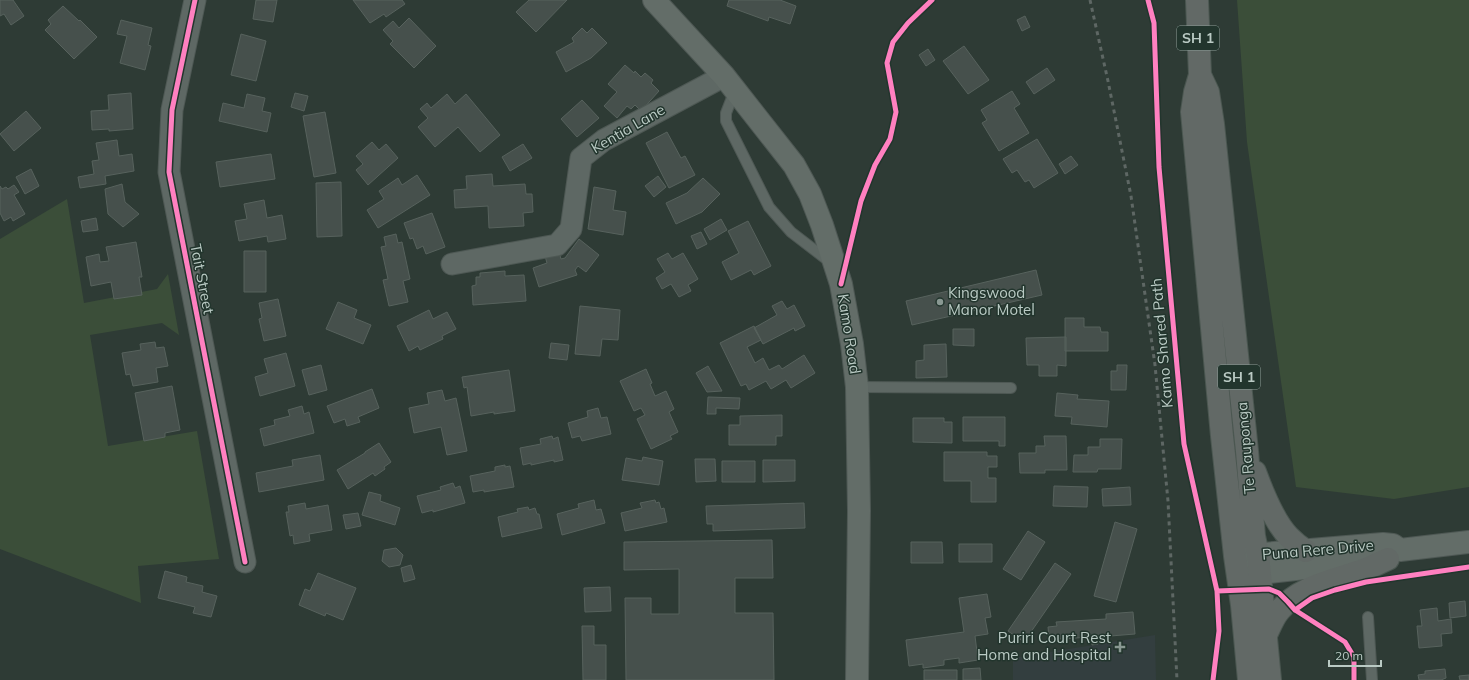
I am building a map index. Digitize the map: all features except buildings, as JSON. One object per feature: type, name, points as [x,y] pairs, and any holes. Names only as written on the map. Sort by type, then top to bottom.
[{"type":"highway","name":"Te Rauponga","points":[[1197,0],[1200,75],[1194,92],[1192,112],[1193,128],[1222,436],[1236,566],[1242,605],[1249,680]]},
{"type":"highway","name":"Te Rauponga","points":[[1200,75],[1208,92],[1213,124],[1247,451],[1254,536],[1259,565],[1270,680]]},
{"type":"highway","points":[[1247,451],[1269,506],[1288,536],[1306,551]]},
{"type":"highway","points":[[1266,635],[1278,611],[1288,602],[1323,582],[1368,569],[1394,554]]},
{"type":"main road","name":"Kamo Road","points":[[654,0],[729,82],[794,165],[810,194],[822,225],[841,284],[852,344],[857,387],[859,512],[857,680]]},
{"type":"main road","name":"Puna Rere Drive","points":[[1236,566],[1394,554],[1469,542]]},
{"type":"main road","name":"Puna Rere Drive","points":[[1259,565],[1306,551],[1383,544],[1392,545],[1394,554]]},
{"type":"street","name":"Tait Street","points":[[195,0],[172,110],[168,172],[245,562]]},
{"type":"street","name":"Kentia Lane","points":[[452,264],[557,245],[571,229],[581,158],[604,140],[729,82]]},
{"type":"lane","points":[[729,82],[726,121],[769,207],[791,232],[835,266]]},
{"type":"lane","points":[[857,387],[1012,388]]},
{"type":"lane","points":[[1368,617],[1372,680]]},
{"type":"shaded area","name":"Puriri Court Rest Home and Hospital","points":[[1155,635],[1156,680],[1013,680],[1013,658]]},
{"type":"green space","points":[[1237,0],[1469,0],[1469,487],[1394,499],[1296,487],[1247,142]]},
{"type":"green space","points":[[67,199],[84,303],[157,289],[168,274],[179,335],[162,323],[90,335],[108,446],[197,431],[219,559],[138,566],[141,603],[0,549],[0,239]]},
{"type":"railway","points":[[1090,0],[1131,196],[1155,365],[1168,501],[1177,680]]},
{"type":"cycle path","points":[[195,0],[172,110],[169,172],[245,562]]},
{"type":"cycle path","points":[[841,284],[861,201],[875,165],[890,139],[896,112],[887,63],[893,42],[908,23],[932,0]]},
{"type":"cycle path","name":"Kamo Shared Path","points":[[1148,0],[1154,23],[1159,167],[1184,444],[1217,591],[1219,631],[1213,680]]},
{"type":"cycle path","points":[[1295,610],[1312,598],[1366,582],[1469,567]]},
{"type":"cycle path","points":[[1217,591],[1269,589],[1279,593],[1295,610],[1345,642],[1354,657],[1354,680]]},
{"type":"place","name":"Kingswood Manor Motel","points":[[940,302]]},
{"type":"place","name":"Puriri Court Rest Home and Hospital","points":[[1120,647]]}]
